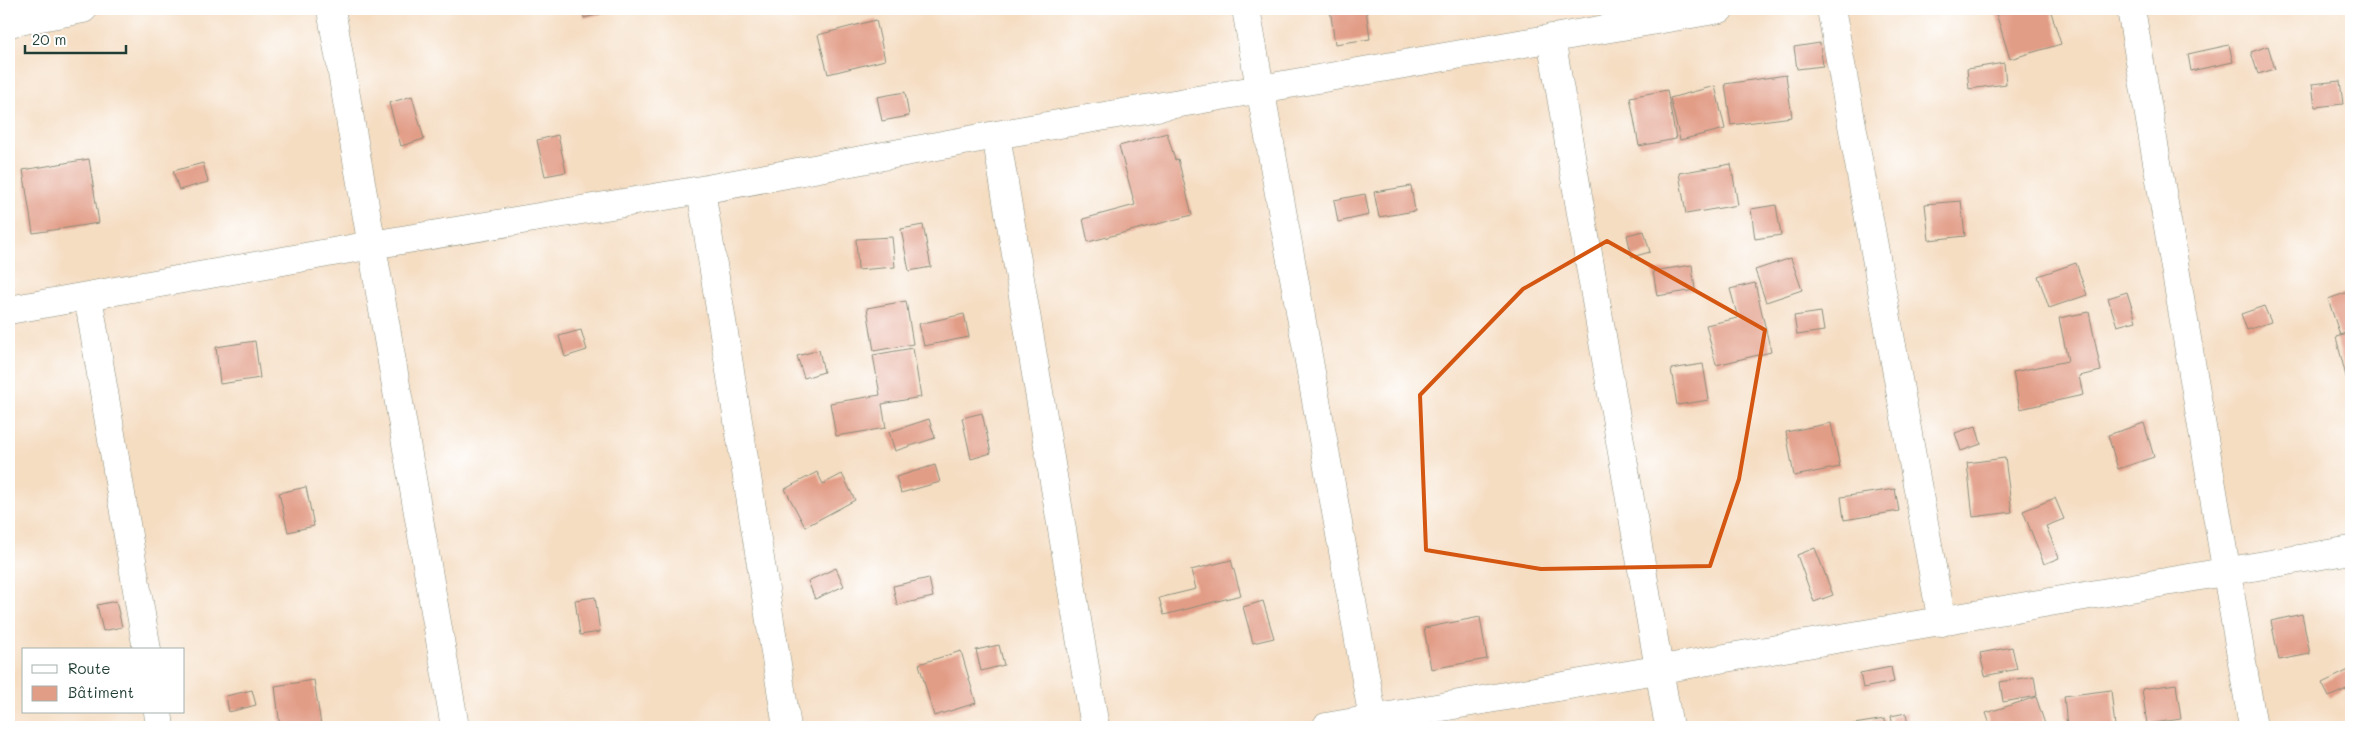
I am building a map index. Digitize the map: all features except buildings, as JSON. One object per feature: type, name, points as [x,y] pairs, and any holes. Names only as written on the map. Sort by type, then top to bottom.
[{"type":"street","points":[[9,23],[83,9]]},
{"type":"street","points":[[331,9],[455,727]]},
{"type":"street","points":[[1246,9],[1373,719]]},
{"type":"street","points":[[9,310],[372,245],[701,190],[996,135],[1720,9]]},
{"type":"street","points":[[1831,9],[1942,622]]},
{"type":"street","points":[[2131,9],[2253,727]]},
{"type":"street","points":[[1551,38],[1669,727]]},
{"type":"street","points":[[996,135],[1095,727]]},
{"type":"street","points":[[701,190],[787,727]]},
{"type":"street","points":[[88,296],[147,648]]},
{"type":"street","points":[[1326,727],[2227,573],[2351,550]]},
{"type":"street","points":[[158,714],[160,727]]},
{"type":"highlighted area","points":[[1607,241],[1765,330],[1739,479],[1710,566],[1541,569],[1426,550],[1420,395],[1523,289]]}]
